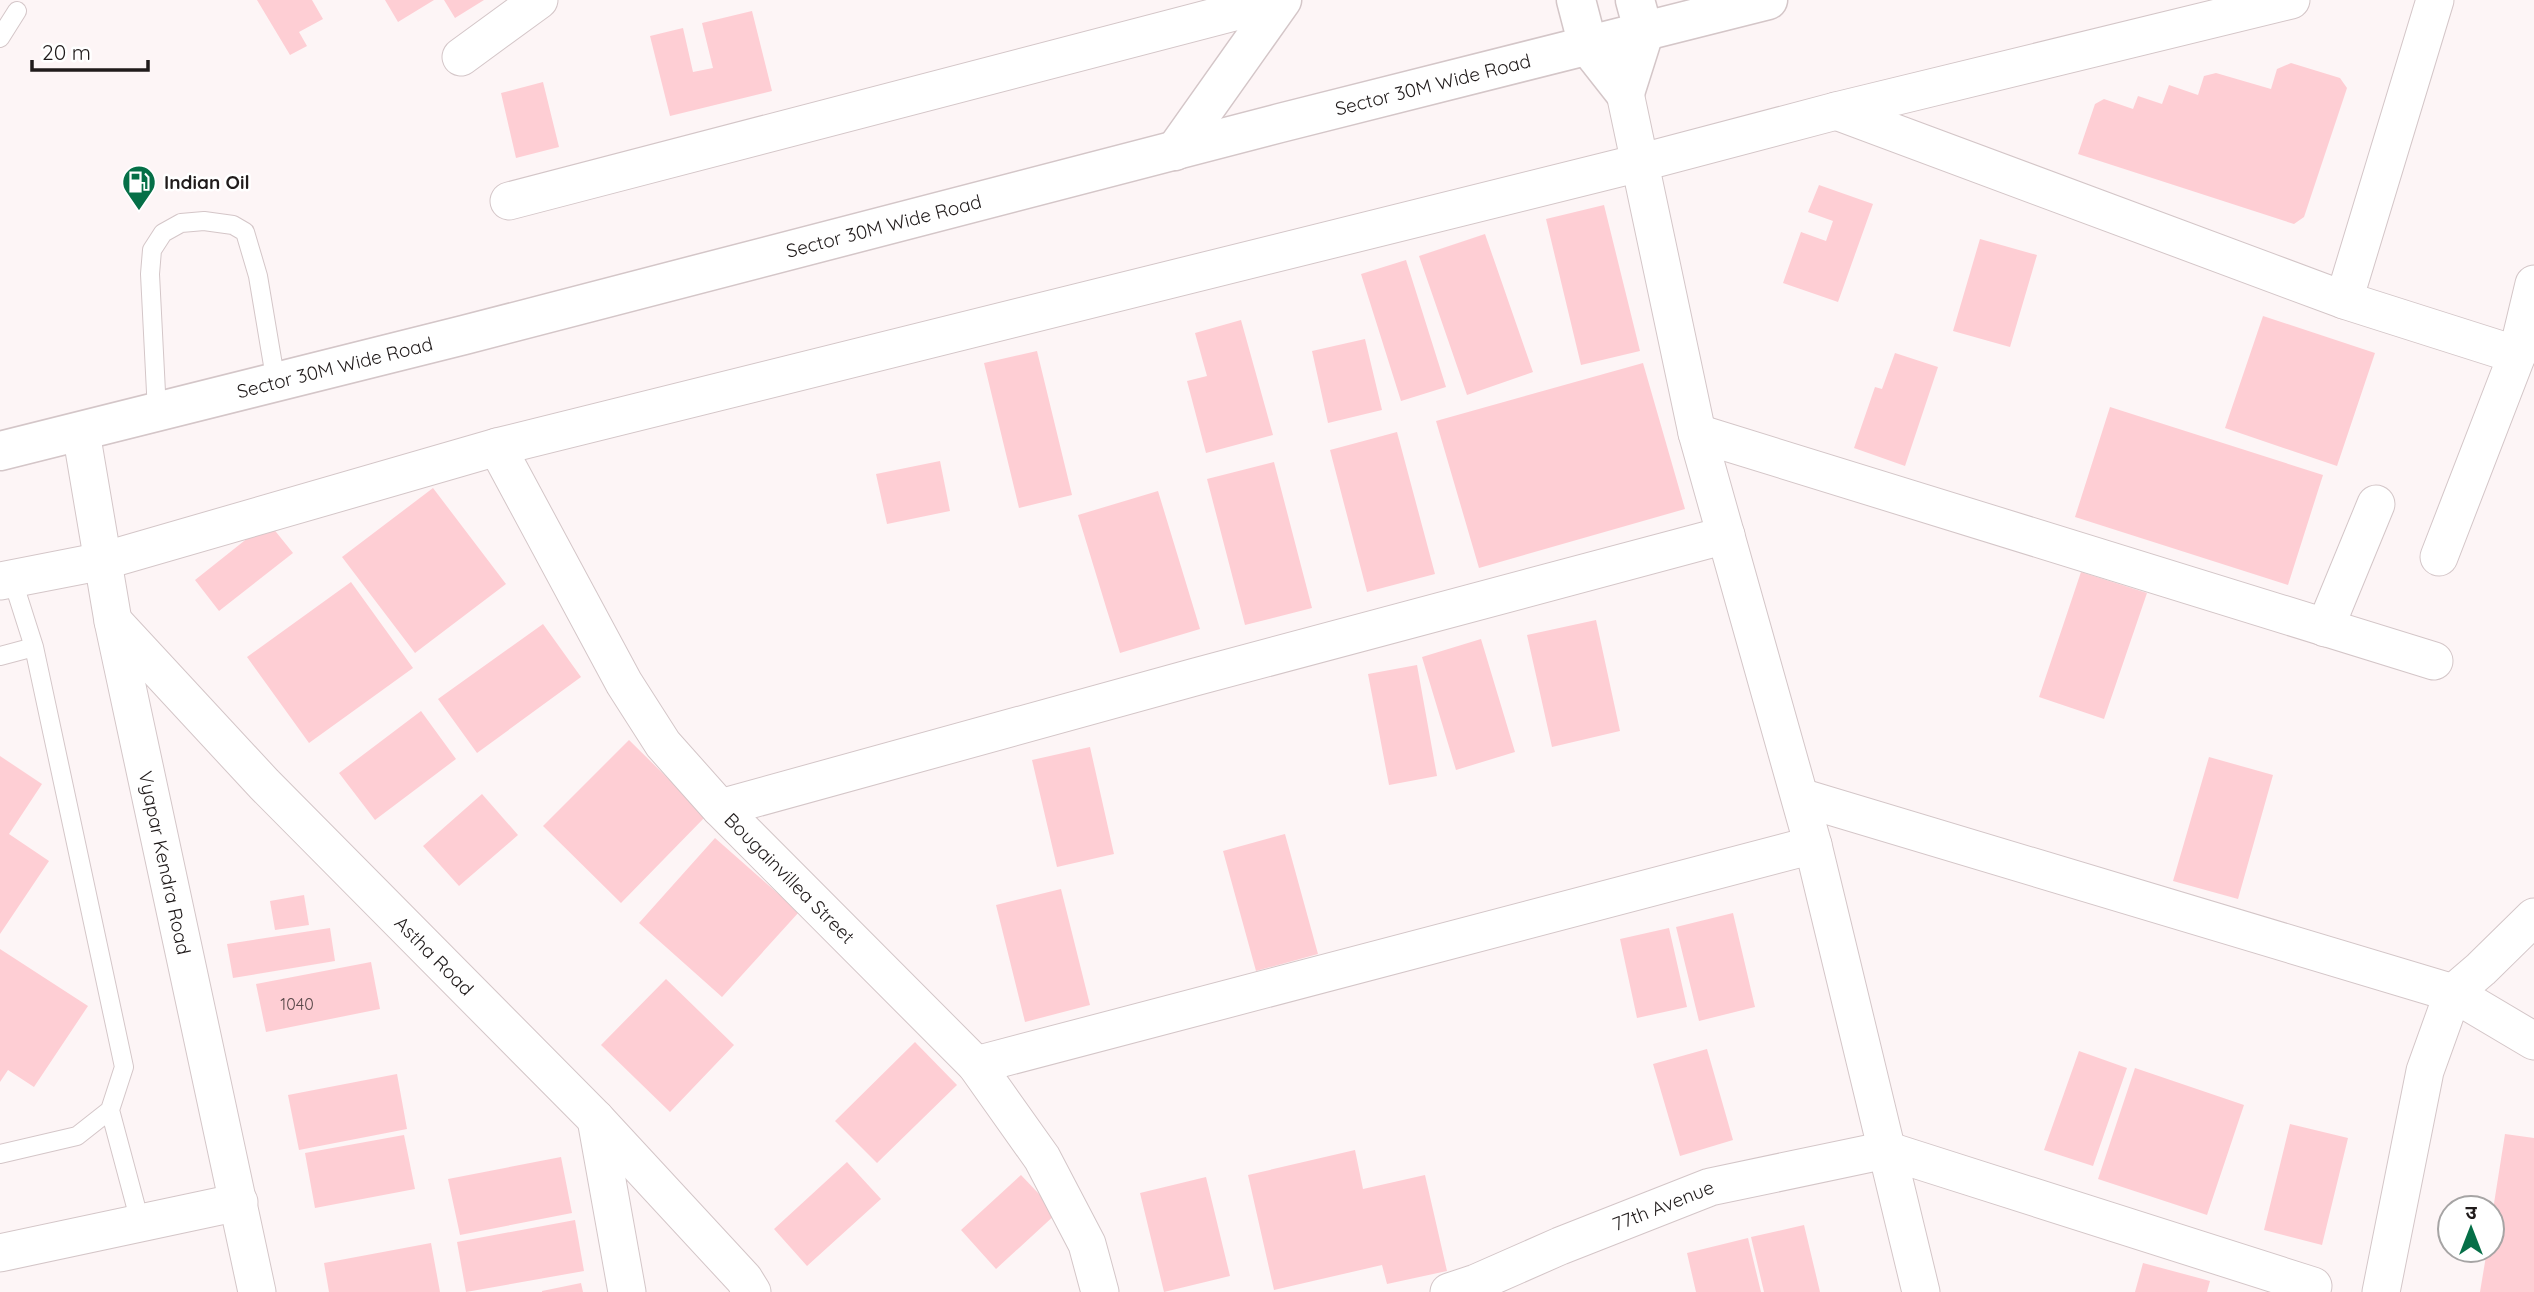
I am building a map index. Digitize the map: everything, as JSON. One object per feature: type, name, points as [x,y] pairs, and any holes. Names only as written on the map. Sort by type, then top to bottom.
[{"type":"main road","points":[[1175,150],[1281,0]]},
{"type":"main road","points":[[1576,0],[1588,46],[1625,93]]},
{"type":"main road","name":"Sector 30M Wide Road","points":[[0,451],[1588,46],[1640,16],[1768,0]]},
{"type":"main road","points":[[1625,93],[1640,16]]},
{"type":"street","points":[[461,57],[539,0]]},
{"type":"street","points":[[509,201],[1281,0]]},
{"type":"street","points":[[6,579],[103,561],[497,447],[1639,163],[1836,111],[2291,0]]},
{"type":"street","points":[[2344,300],[2435,0]]},
{"type":"street","points":[[1625,93],[1698,433],[1813,845],[1921,1292]]},
{"type":"street","points":[[1836,111],[2344,300],[2517,355]]},
{"type":"street","points":[[2439,557],[2517,355],[2534,284]]},
{"type":"street","name":"Vyapar Kendra Road","points":[[81,432],[114,621],[257,1292]]},
{"type":"street","points":[[1698,433],[2434,661]]},
{"type":"street","name":"Bougainvillea Street","points":[[497,447],[624,682],[663,744],[720,808],[976,1065],[1042,1158],[1087,1244],[1100,1292]]},
{"type":"street","points":[[2325,628],[2376,504]]},
{"type":"street","points":[[720,808],[1726,535]]},
{"type":"street","name":"Astha Road","points":[[114,621],[264,783],[596,1119],[744,1279],[752,1292]]},
{"type":"street","points":[[1800,797],[2453,993],[2534,1041]]},
{"type":"street","points":[[976,1065],[1813,845]]},
{"type":"street","points":[[2381,1292],[2425,1071],[2453,993],[2482,969],[2534,917]]},
{"type":"street","points":[[596,1119],[627,1292]]},
{"type":"street","points":[[1886,1150],[2313,1286]]},
{"type":"street","name":"77th Avenue","points":[[1449,1292],[1710,1187],[1886,1150]]},
{"type":"street","points":[[0,1253],[239,1202]]},
{"type":"lane","points":[[0,38],[17,11]]},
{"type":"lane","points":[[157,412],[150,274],[152,250],[163,233],[181,223],[204,221],[233,225],[245,232],[258,276],[275,383]]},
{"type":"lane","points":[[6,579],[34,647],[124,1067],[110,1110],[140,1222]]},
{"type":"lane","points":[[0,656],[34,647]]},
{"type":"lane","points":[[0,1154],[76,1136],[110,1110]]},
{"type":"building","points":[[257,0],[312,0],[323,19],[299,32],[307,46],[290,55]]},
{"type":"building","points":[[385,0],[434,0],[398,22]]},
{"type":"building","points":[[444,0],[484,0],[455,18]]},
{"type":"building","points":[[752,11],[772,91],[670,116],[650,36],[683,28],[693,72],[713,68],[702,23]]},
{"type":"building","points":[[2291,63],[2340,78],[2347,88],[2304,217],[2294,224],[2078,154],[2095,104],[2104,99],[2133,109],[2138,96],[2162,104],[2169,85],[2198,95],[2204,76],[2216,73],[2271,89],[2277,69]]},
{"type":"building","points":[[543,82],[559,147],[516,158],[501,93]]},
{"type":"building","points":[[1819,185],[1873,204],[1838,302],[1783,283],[1801,232],[1826,241],[1833,221],[1808,212]]},
{"type":"building","points":[[1604,205],[1640,351],[1581,365],[1546,219]]},
{"type":"building","points":[[1485,234],[1533,372],[1467,395],[1419,256]]},
{"type":"building","points":[[1980,239],[2037,255],[2010,347],[1953,331]]},
{"type":"building","points":[[1406,260],[1446,387],[1401,401],[1361,274]]},
{"type":"building","points":[[2263,316],[2375,353],[2337,466],[2225,428]]},
{"type":"building","points":[[1241,320],[1273,435],[1206,453],[1187,381],[1207,376],[1195,333]]},
{"type":"building","points":[[1365,339],[1382,410],[1328,423],[1312,351]]},
{"type":"building","points":[[1037,351],[1072,495],[1019,508],[984,363]]},
{"type":"building","points":[[1895,353],[1938,367],[1905,466],[1854,448],[1875,387],[1882,389]]},
{"type":"building","points":[[1643,363],[1685,509],[1479,568],[1436,421]]},
{"type":"building","points":[[2110,407],[2323,475],[2288,585],[2075,517]]},
{"type":"building","points":[[1397,432],[1435,574],[1367,592],[1330,450]]},
{"type":"building","points":[[940,461],[950,511],[887,524],[876,474]]},
{"type":"building","points":[[1274,462],[1312,608],[1245,625],[1207,479]]},
{"type":"building","points":[[433,488],[506,584],[415,653],[342,557]]},
{"type":"building","points":[[1158,491],[1200,629],[1120,653],[1078,515]]},
{"type":"building","points":[[268,522],[293,553],[219,611],[195,580]]},
{"type":"building","points":[[2081,572],[2147,593],[2104,719],[2039,697]]},
{"type":"building","points":[[351,582],[413,668],[309,743],[247,657]]},
{"type":"building","points":[[1596,620],[1620,731],[1552,747],[1527,635]]},
{"type":"building","points":[[543,624],[581,677],[477,753],[438,699]]},
{"type":"building","points":[[1481,639],[1515,752],[1456,770],[1422,657]]},
{"type":"building","points":[[1417,665],[1437,776],[1389,785],[1368,674]]},
{"type":"building","points":[[421,711],[456,759],[375,820],[339,773]]},
{"type":"building","points":[[629,740],[706,816],[621,903],[543,826]]},
{"type":"building","points":[[1090,747],[1114,854],[1057,867],[1032,760]]},
{"type":"building","points":[[0,756],[42,784],[9,834],[49,861],[0,934]]},
{"type":"building","points":[[2209,757],[2273,775],[2238,899],[2173,881]]},
{"type":"building","points":[[482,794],[518,835],[459,886],[423,846]]},
{"type":"building","points":[[1285,834],[1318,954],[1256,971],[1223,851]]},
{"type":"building","points":[[715,838],[799,912],[722,997],[639,923]]},
{"type":"building","points":[[1061,889],[1090,1005],[1025,1022],[996,905]]},
{"type":"building","points":[[304,895],[309,925],[275,930],[270,901]]},
{"type":"building","points":[[1733,913],[1755,1007],[1699,1021],[1676,927]]},
{"type":"building","points":[[330,928],[335,961],[233,978],[227,944]]},
{"type":"building","points":[[1669,928],[1687,1007],[1637,1018],[1620,939]]},
{"type":"building","points":[[0,949],[88,1006],[34,1087],[8,1070],[0,1082]]},
{"type":"building","points":[[371,962],[380,1009],[266,1032],[256,984]]},
{"type":"building","points":[[666,979],[734,1045],[670,1112],[601,1045]]},
{"type":"building","points":[[915,1042],[957,1085],[877,1163],[835,1121]]},
{"type":"building","points":[[1707,1049],[1733,1140],[1680,1156],[1653,1064]]},
{"type":"building","points":[[2079,1051],[2127,1068],[2093,1166],[2044,1150]]},
{"type":"building","points":[[2135,1068],[2244,1105],[2207,1215],[2098,1179]]},
{"type":"building","points":[[397,1074],[407,1129],[299,1150],[288,1095]]},
{"type":"building","points":[[2290,1124],[2348,1138],[2322,1245],[2264,1230]]},
{"type":"building","points":[[2505,1134],[2534,1138],[2534,1292],[2480,1292],[2485,1264],[2506,1264],[2506,1194],[2495,1194]]},
{"type":"building","points":[[404,1135],[415,1189],[315,1208],[305,1153]]},
{"type":"building","points":[[1355,1150],[1363,1189],[1425,1175],[1447,1271],[1387,1284],[1382,1265],[1274,1290],[1248,1175]]},
{"type":"building","points":[[561,1157],[572,1213],[460,1235],[448,1179]]},
{"type":"building","points":[[847,1162],[881,1199],[807,1266],[774,1229]]},
{"type":"building","points":[[1021,1175],[1057,1213],[996,1269],[961,1230]]},
{"type":"building","points":[[1206,1177],[1230,1276],[1164,1292],[1140,1193]]},
{"type":"building","points":[[575,1220],[584,1271],[466,1292],[457,1242]]},
{"type":"building","points":[[1804,1225],[1820,1292],[1764,1292],[1751,1237]]},
{"type":"building","points":[[1748,1238],[1761,1292],[1696,1292],[1687,1253]]},
{"type":"building","points":[[431,1243],[440,1292],[329,1292],[324,1263]]},
{"type":"building","points":[[2143,1263],[2210,1281],[2207,1292],[2135,1292]]},
{"type":"building","points":[[581,1283],[583,1292],[542,1292],[542,1291]]},
{"type":"place","name":"Indian Oil","points":[[139,212]]}]
